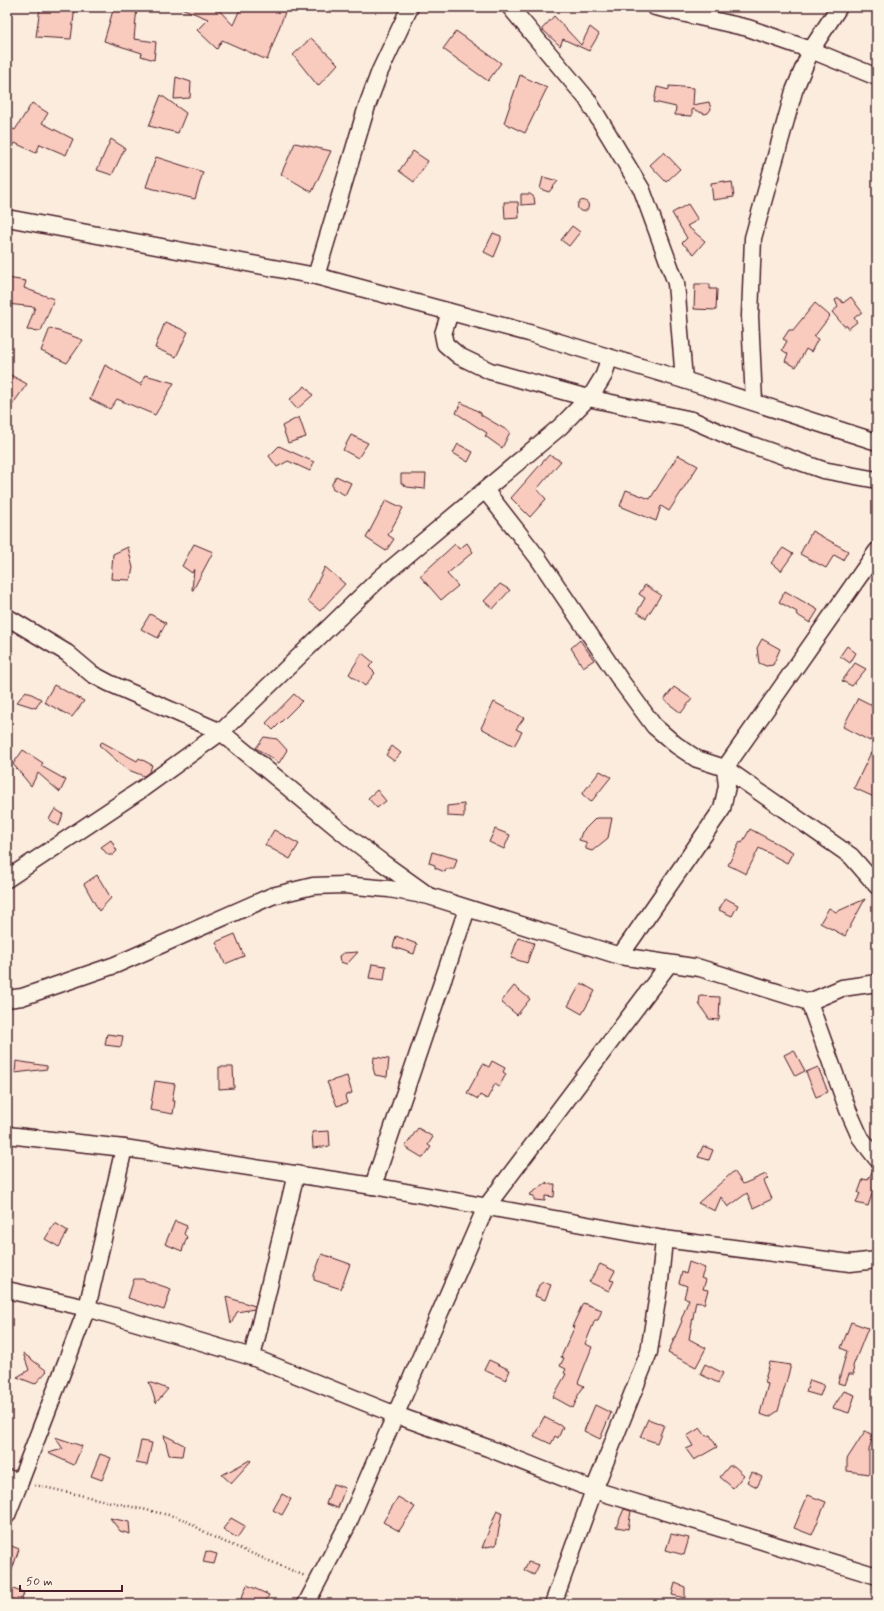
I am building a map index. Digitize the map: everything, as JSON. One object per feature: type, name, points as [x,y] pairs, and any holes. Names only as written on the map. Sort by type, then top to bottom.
[{"type":"street","points":[[316,276],[367,106],[380,71],[410,7]]},
{"type":"street","points":[[510,7],[587,100],[642,190],[676,283],[684,380]]},
{"type":"street","points":[[655,7],[748,28],[811,50],[877,77]]},
{"type":"street","points":[[754,402],[750,316],[753,238],[794,91],[811,50],[839,7]]},
{"type":"street","points":[[7,218],[316,276],[529,333],[684,380],[877,442]]},
{"type":"street","points":[[450,312],[443,334],[445,344],[459,356],[490,371],[588,398],[692,420],[735,439],[823,470],[877,480]]},
{"type":"street","points":[[7,878],[142,789],[221,732],[380,578],[561,426],[588,398],[604,375],[609,358]]},
{"type":"street","points":[[485,490],[538,558],[621,682],[654,726],[676,745],[697,759],[725,768],[851,856],[877,886]]},
{"type":"street","points":[[620,956],[722,809],[727,786],[725,768],[877,551]]},
{"type":"street","points":[[7,617],[66,653],[92,674],[109,683],[221,732],[347,836],[429,896]]},
{"type":"street","points":[[7,999],[22,997],[115,966],[272,896],[313,886],[344,885],[429,896],[620,956],[700,968],[809,1002],[842,988],[877,984]]},
{"type":"street","points":[[373,1186],[467,909]]},
{"type":"street","points":[[306,1604],[347,1526],[486,1207],[669,964]]},
{"type":"street","points":[[809,1002],[848,1110],[860,1137],[877,1159]]},
{"type":"street","points":[[7,1135],[124,1148],[373,1186],[664,1239],[850,1263],[877,1260]]},
{"type":"street","points":[[7,1516],[14,1480],[87,1308],[124,1148]]},
{"type":"street","points":[[252,1357],[296,1174]]},
{"type":"street","points":[[553,1604],[594,1490],[649,1352],[660,1281],[664,1239]]},
{"type":"street","points":[[7,1290],[87,1308],[252,1357],[396,1415],[488,1448],[594,1490],[877,1576]]},
{"type":"path","points":[[14,1480],[185,1520],[213,1537],[318,1582]]},
{"type":"building","points":[[40,7],[75,7],[71,39],[36,37]]},
{"type":"building","points":[[114,7],[137,7],[134,39],[156,42],[154,60],[141,56],[142,53],[104,41]]},
{"type":"building","points":[[179,7],[216,7],[233,25],[241,7],[287,7],[267,60],[222,40],[217,49],[197,30],[208,19]]},
{"type":"building","points":[[554,16],[581,45],[590,27],[599,34],[589,51],[563,39],[560,46],[542,29]]},
{"type":"building","points":[[456,31],[501,63],[488,81],[443,49]]},
{"type":"building","points":[[311,38],[338,64],[318,86],[293,55]]},
{"type":"building","points":[[520,75],[547,88],[525,133],[504,123]]},
{"type":"building","points":[[176,77],[191,82],[190,98],[174,99]]},
{"type":"building","points":[[669,86],[694,88],[693,105],[709,102],[711,109],[705,114],[692,109],[692,116],[675,115],[676,107],[654,102],[657,87],[669,90]]},
{"type":"building","points":[[161,95],[186,113],[178,133],[149,126]]},
{"type":"building","points":[[32,103],[48,113],[42,123],[73,139],[66,155],[40,144],[36,153],[15,143],[7,159],[7,126],[15,130]]},
{"type":"building","points":[[111,139],[125,148],[112,175],[97,170]]},
{"type":"building","points":[[295,143],[331,151],[312,192],[281,174]]},
{"type":"building","points":[[413,151],[428,161],[414,182],[399,171]]},
{"type":"building","points":[[664,152],[680,169],[666,182],[650,165]]},
{"type":"building","points":[[156,157],[203,172],[195,199],[146,187]]},
{"type":"building","points":[[543,177],[558,181],[549,192],[540,189]]},
{"type":"building","points":[[725,181],[725,183],[732,182],[734,197],[713,200],[711,183]]},
{"type":"building","points":[[521,194],[530,194],[534,197],[535,204],[521,205]]},
{"type":"building","points":[[583,200],[587,202],[589,206],[587,210],[583,212],[579,210],[577,206],[579,202]]},
{"type":"building","points":[[504,202],[518,202],[519,218],[505,219]]},
{"type":"building","points":[[688,204],[698,220],[687,226],[705,241],[694,254],[682,243],[687,238],[672,213]]},
{"type":"building","points":[[572,226],[580,232],[569,246],[561,240]]},
{"type":"building","points":[[493,233],[501,236],[501,240],[494,257],[484,252]]},
{"type":"building","points":[[7,278],[26,281],[24,288],[54,299],[41,331],[27,330],[35,307],[7,304]]},
{"type":"building","points":[[695,284],[710,284],[710,289],[717,289],[716,310],[694,309]]},
{"type":"building","points":[[851,297],[862,312],[854,318],[857,322],[848,329],[847,326],[844,326],[832,312],[838,307],[835,300],[839,298],[843,303]]},
{"type":"building","points":[[815,303],[830,316],[814,337],[818,339],[811,352],[806,349],[796,367],[785,361],[788,354],[782,350],[787,341],[783,339],[789,330],[793,330]]},
{"type":"building","points":[[165,322],[188,332],[176,357],[155,348]]},
{"type":"building","points":[[50,328],[83,340],[67,363],[41,351]]},
{"type":"building","points":[[105,365],[141,385],[145,375],[174,383],[155,415],[117,399],[110,409],[90,399]]},
{"type":"building","points":[[7,373],[27,384],[7,412]]},
{"type":"building","points":[[305,386],[313,395],[297,409],[289,400]]},
{"type":"building","points":[[461,402],[510,432],[502,448],[485,436],[487,433],[456,413]]},
{"type":"building","points":[[299,417],[306,437],[288,443],[282,426]]},
{"type":"building","points":[[351,435],[368,443],[358,458],[343,450]]},
{"type":"building","points":[[458,444],[473,452],[468,462],[453,453]]},
{"type":"building","points":[[279,446],[314,462],[310,471],[288,461],[277,467],[269,456]]},
{"type":"building","points":[[549,455],[561,461],[537,489],[546,499],[530,517],[511,498]]},
{"type":"building","points":[[678,455],[698,466],[669,511],[661,506],[656,521],[620,506],[626,490],[650,499]]},
{"type":"building","points":[[401,474],[426,474],[425,489],[407,487],[401,483]]},
{"type":"building","points":[[336,476],[351,483],[345,495],[332,488],[332,484]]},
{"type":"building","points":[[386,500],[403,508],[388,535],[394,539],[386,551],[366,538]]},
{"type":"building","points":[[812,531],[848,551],[843,560],[834,555],[826,568],[800,554]]},
{"type":"building","points":[[467,543],[473,552],[447,574],[458,586],[441,600],[420,576],[455,544],[459,549]]},
{"type":"building","points":[[194,544],[213,552],[192,590],[194,569],[192,573],[182,566]]},
{"type":"building","points":[[128,547],[133,568],[130,580],[111,579],[113,554]]},
{"type":"building","points":[[783,548],[793,554],[781,571],[771,563]]},
{"type":"building","points":[[325,567],[345,584],[320,611],[308,601]]},
{"type":"building","points":[[500,584],[510,590],[493,609],[484,601]]},
{"type":"building","points":[[645,585],[661,595],[646,618],[637,612],[645,598],[639,594]]},
{"type":"building","points":[[785,591],[818,610],[810,623],[796,614],[797,612],[779,602]]},
{"type":"building","points":[[150,614],[166,623],[158,638],[141,629]]},
{"type":"building","points":[[762,639],[780,649],[773,665],[766,666],[759,663],[757,648]]},
{"type":"building","points":[[580,640],[594,660],[583,667],[571,648]]},
{"type":"building","points":[[847,646],[856,653],[850,663],[840,656]]},
{"type":"building","points":[[362,653],[373,662],[369,667],[375,673],[365,686],[349,674]]},
{"type":"building","points":[[855,663],[866,669],[852,686],[842,681]]},
{"type":"building","points":[[54,685],[84,701],[72,717],[44,702]]},
{"type":"building","points":[[674,687],[692,699],[681,713],[664,700]]},
{"type":"building","points":[[26,691],[41,699],[36,708],[17,702]]},
{"type":"building","points":[[294,694],[302,701],[273,730],[266,723]]},
{"type":"building","points":[[858,698],[870,704],[877,715],[877,728],[870,741],[843,727]]},
{"type":"building","points":[[494,702],[524,718],[516,729],[522,732],[514,746],[481,728]]},
{"type":"building","points":[[264,737],[277,739],[287,750],[279,763],[256,748]]},
{"type":"building","points":[[877,740],[877,791],[874,797],[854,788]]},
{"type":"building","points":[[102,742],[137,761],[139,758],[152,765],[150,771],[144,776],[126,769],[99,745]]},
{"type":"building","points":[[392,746],[401,753],[394,761],[386,755]]},
{"type":"building","points":[[23,750],[43,763],[41,766],[66,780],[60,792],[38,773],[31,786],[13,764]]},
{"type":"building","points":[[600,771],[611,777],[591,802],[582,794]]},
{"type":"building","points":[[377,790],[386,801],[377,808],[368,798]]},
{"type":"building","points":[[464,804],[464,817],[447,816],[447,806]]},
{"type":"building","points":[[55,809],[63,814],[59,826],[49,819]]},
{"type":"building","points":[[596,818],[612,818],[608,838],[592,851],[586,849],[586,842],[579,840],[582,832]]},
{"type":"building","points":[[495,829],[510,835],[504,849],[489,842]]},
{"type":"building","points":[[750,829],[793,852],[787,863],[759,848],[746,874],[728,865],[740,842],[742,843]]},
{"type":"building","points":[[274,830],[299,844],[290,859],[265,845]]},
{"type":"building","points":[[111,840],[117,851],[113,855],[108,855],[101,847]]},
{"type":"building","points":[[432,852],[457,859],[454,869],[446,869],[445,872],[435,868],[435,865],[429,863]]},
{"type":"building","points":[[97,875],[111,898],[99,911],[84,884]]},
{"type":"building","points":[[725,898],[738,905],[732,916],[719,910]]},
{"type":"building","points":[[865,899],[845,936],[820,923],[829,908],[836,912]]},
{"type":"building","points":[[235,934],[244,956],[225,964],[216,942]]},
{"type":"building","points":[[396,936],[417,944],[414,954],[393,947]]},
{"type":"building","points":[[518,938],[534,943],[527,963],[511,958]]},
{"type":"building","points":[[358,952],[347,964],[340,962],[339,956],[343,953]]},
{"type":"building","points":[[372,964],[386,966],[384,980],[369,978]]},
{"type":"building","points":[[581,983],[595,991],[582,1014],[568,1006]]},
{"type":"building","points":[[514,986],[530,999],[517,1015],[501,1002]]},
{"type":"building","points":[[700,996],[720,997],[719,1020],[709,1019],[699,1004]]},
{"type":"building","points":[[107,1034],[123,1036],[121,1047],[105,1045]]},
{"type":"building","points":[[794,1050],[805,1071],[795,1076],[784,1055]]},
{"type":"building","points":[[374,1057],[389,1059],[387,1077],[375,1075],[373,1068]]},
{"type":"building","points":[[16,1061],[47,1066],[47,1069],[15,1073]]},
{"type":"building","points":[[492,1061],[505,1068],[503,1072],[506,1074],[499,1087],[495,1084],[487,1099],[480,1095],[478,1099],[467,1093],[483,1064],[489,1067]]},
{"type":"building","points":[[219,1067],[233,1067],[234,1088],[219,1089]]},
{"type":"building","points":[[818,1067],[828,1092],[816,1097],[806,1072]]},
{"type":"building","points":[[347,1076],[352,1093],[345,1096],[347,1103],[337,1106],[327,1082]]},
{"type":"building","points":[[155,1081],[175,1084],[172,1101],[175,1101],[173,1114],[150,1110]]},
{"type":"building","points":[[418,1128],[433,1137],[428,1145],[431,1147],[423,1158],[405,1147]]},
{"type":"building","points":[[329,1131],[330,1146],[313,1148],[312,1132]]},
{"type":"building","points":[[703,1146],[713,1150],[709,1160],[698,1157]]},
{"type":"building","points":[[874,1168],[877,1168],[877,1179],[868,1206],[856,1203],[863,1179],[868,1180]]},
{"type":"building","points":[[734,1171],[743,1184],[766,1174],[768,1178],[764,1181],[772,1199],[753,1208],[747,1193],[728,1207],[721,1197],[715,1211],[698,1203]]},
{"type":"building","points":[[547,1182],[546,1184],[555,1184],[554,1197],[545,1196],[545,1201],[534,1200],[534,1196],[529,1195]]},
{"type":"building","points":[[175,1221],[187,1226],[184,1234],[187,1237],[182,1251],[165,1244]]},
{"type":"building","points":[[55,1223],[68,1231],[59,1247],[45,1239]]},
{"type":"building","points":[[322,1254],[350,1264],[341,1289],[314,1280],[314,1275]]},
{"type":"building","points":[[689,1262],[705,1268],[701,1278],[706,1280],[703,1289],[708,1290],[704,1304],[696,1301],[689,1339],[706,1348],[696,1367],[668,1353],[682,1321],[681,1320],[689,1299],[684,1298],[687,1286],[679,1283],[682,1272],[686,1274]]},
{"type":"building","points":[[600,1264],[615,1271],[610,1280],[614,1281],[609,1291],[589,1282]]},
{"type":"building","points":[[134,1279],[142,1279],[171,1289],[164,1310],[128,1298]]},
{"type":"building","points":[[543,1282],[551,1285],[545,1300],[535,1296],[539,1285]]},
{"type":"building","points":[[226,1297],[255,1306],[254,1309],[237,1312],[231,1324]]},
{"type":"building","points":[[583,1303],[602,1310],[598,1320],[595,1320],[585,1344],[592,1347],[578,1383],[584,1386],[577,1397],[573,1408],[553,1397],[566,1374],[564,1373],[566,1369],[560,1366],[564,1358],[561,1357],[575,1326],[572,1327]]},
{"type":"building","points":[[851,1322],[868,1328],[853,1366],[854,1374],[849,1374],[845,1385],[838,1383],[847,1351],[841,1348]]},
{"type":"building","points":[[23,1353],[47,1371],[35,1384],[17,1377],[29,1370]]},
{"type":"building","points":[[489,1360],[510,1370],[506,1380],[484,1370]]},
{"type":"building","points":[[770,1362],[791,1365],[778,1411],[769,1417],[760,1414],[768,1384],[764,1383]]},
{"type":"building","points":[[705,1364],[723,1373],[718,1383],[700,1374]]},
{"type":"building","points":[[810,1380],[824,1385],[820,1396],[806,1392]]},
{"type":"building","points":[[149,1382],[168,1389],[156,1403]]},
{"type":"building","points":[[844,1391],[855,1395],[849,1413],[833,1408]]},
{"type":"building","points":[[595,1405],[611,1413],[600,1439],[584,1431]]},
{"type":"building","points":[[544,1417],[563,1427],[558,1438],[555,1436],[551,1444],[534,1436]]},
{"type":"building","points":[[648,1419],[664,1425],[657,1443],[640,1437]]},
{"type":"building","points":[[700,1428],[706,1436],[710,1435],[717,1447],[694,1460],[686,1449],[693,1446],[687,1436]]},
{"type":"building","points":[[865,1431],[873,1435],[869,1450],[869,1474],[847,1471],[847,1459]]},
{"type":"building","points":[[164,1435],[184,1445],[182,1456],[169,1455]]},
{"type":"building","points":[[55,1437],[82,1446],[74,1465],[48,1453],[63,1449]]},
{"type":"building","points":[[141,1441],[152,1443],[147,1465],[136,1463]]},
{"type":"building","points":[[100,1454],[111,1458],[102,1480],[91,1476]]},
{"type":"building","points":[[250,1460],[251,1461],[231,1483],[222,1475]]},
{"type":"building","points":[[729,1466],[734,1466],[744,1475],[733,1488],[720,1477]]},
{"type":"building","points":[[752,1472],[762,1477],[757,1487],[747,1482]]},
{"type":"building","points":[[333,1484],[345,1488],[338,1508],[326,1504]]},
{"type":"building","points":[[282,1494],[291,1499],[282,1515],[273,1510]]},
{"type":"building","points":[[808,1495],[826,1502],[812,1535],[794,1528]]},
{"type":"building","points":[[398,1497],[415,1507],[399,1531],[383,1522]]},
{"type":"building","points":[[624,1509],[631,1511],[628,1529],[616,1527]]},
{"type":"building","points":[[497,1510],[502,1512],[496,1545],[482,1548]]},
{"type":"building","points":[[110,1518],[129,1522],[130,1534],[120,1531]]},
{"type":"building","points":[[231,1518],[245,1526],[237,1538],[223,1529]]},
{"type":"building","points":[[671,1534],[689,1538],[684,1555],[666,1550]]},
{"type":"building","points":[[9,1545],[19,1549],[9,1579],[7,1579],[7,1552]]},
{"type":"building","points":[[206,1551],[217,1554],[214,1564],[203,1562]]},
{"type":"building","points":[[528,1562],[539,1565],[534,1575],[524,1570]]},
{"type":"building","points":[[675,1583],[685,1587],[685,1598],[672,1595]]},
{"type":"building","points":[[247,1585],[269,1595],[264,1604],[239,1604]]},
{"type":"building","points":[[13,1589],[24,1593],[20,1604],[7,1599],[7,1590]]}]
